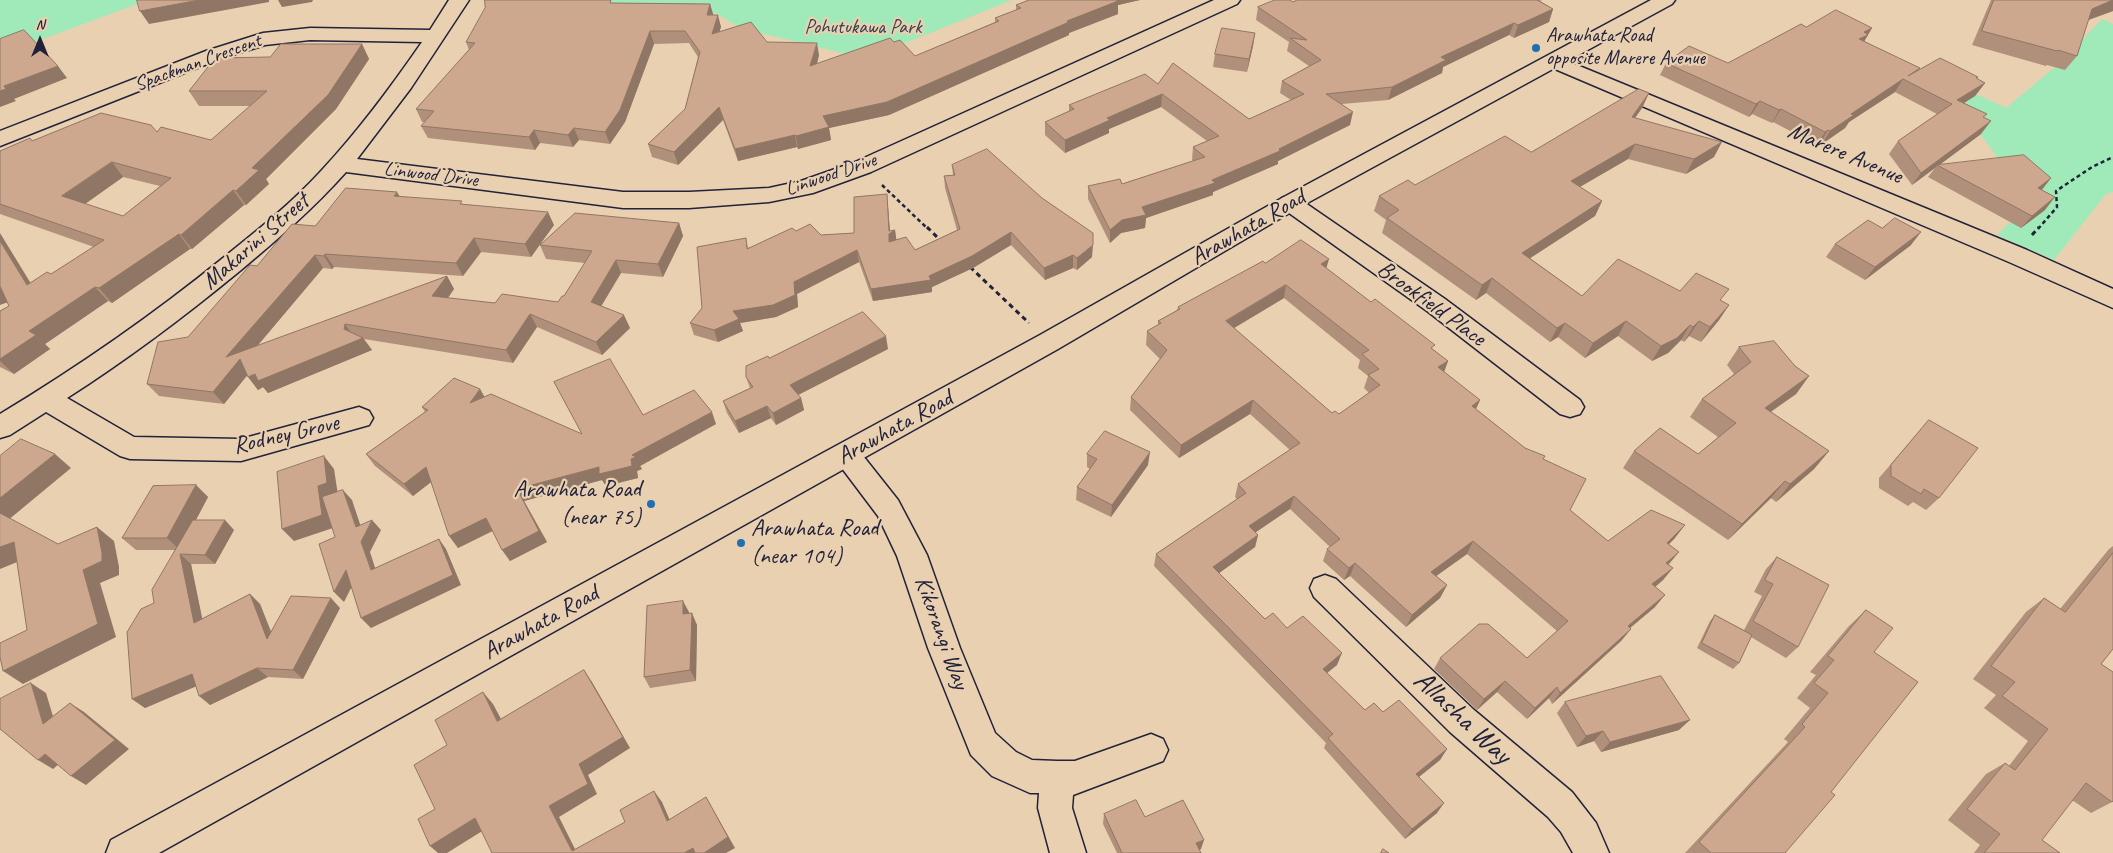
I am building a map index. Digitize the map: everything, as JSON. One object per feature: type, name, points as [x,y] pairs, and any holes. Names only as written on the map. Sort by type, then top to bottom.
[{"type":"street","name":"Makarini Street","points":[[0,427],[46,399],[169,315],[262,240],[341,164],[386,108],[459,0]]},
{"type":"street","name":"Linwood Drive","points":[[341,164],[623,200],[689,200],[769,195],[805,188],[863,167],[1230,0]]},
{"type":"street","name":"Arawhata Road","points":[[124,853],[1050,342],[1290,204],[1665,0]]},
{"type":"street","name":"Spackman Crescent","points":[[0,140],[212,55],[263,39],[310,34],[436,36]]},
{"type":"street","name":"Marere Avenue","points":[[1554,62],[2018,256],[2113,299]]},
{"type":"street","name":"Brookfield Place","points":[[1290,204],[1436,305],[1570,407]]},
{"type":"street","name":"Rodney Grove","points":[[46,399],[130,448],[241,450],[359,418]]},
{"type":"street","name":"Kikorangi Way","points":[[846,455],[888,508],[912,555],[944,648],[983,744],[1004,764],[1030,776],[1057,778],[1075,778],[1151,750]]},
{"type":"street","name":"Allasha Way","points":[[1325,588],[1481,739],[1564,808],[1578,824],[1591,853]]},
{"type":"street","points":[[1057,778],[1055,808],[1068,853]]},
{"type":"path","points":[[2018,256],[2036,230],[2057,207],[2056,192],[2092,167],[2113,157]]},
{"type":"path","points":[[863,167],[942,241]]},
{"type":"path","points":[[963,261],[1050,342]]},
{"type":"green space","points":[[0,0],[148,0],[0,55]]},
{"type":"green space","name":"Pohutukawa Park","points":[[581,0],[1012,0],[866,59],[740,28],[716,13],[575,4]]},
{"type":"green space","points":[[2102,19],[2113,24],[2113,192],[2106,194],[2054,260],[1997,235],[2034,198],[2003,165],[1961,108],[1966,89],[2006,108],[2062,61]]},
{"type":"building","points":[[137,0],[199,0],[140,11]]},
{"type":"building","points":[[485,0],[611,0],[610,3],[710,4],[707,15],[718,15],[712,34],[751,22],[767,42],[817,43],[810,66],[890,38],[894,42],[900,40],[915,56],[999,21],[995,18],[1021,8],[1016,5],[1029,0],[1118,1],[1067,21],[1069,22],[887,102],[823,116],[829,127],[796,136],[735,149],[719,107],[674,152],[648,144],[685,109],[700,52],[685,31],[650,31],[620,110],[605,132],[574,128],[568,135],[534,130],[529,137],[421,126],[434,111],[416,109],[475,43],[466,42],[485,8]]},
{"type":"building","points":[[1275,0],[1290,0],[1293,2],[1297,0],[1537,0],[1553,9],[1518,25],[1514,23],[1441,57],[1446,60],[1392,87],[1326,94],[1353,112],[1279,149],[1280,151],[1212,180],[1215,183],[1142,207],[1146,215],[1122,220],[1110,230],[1088,186],[1120,179],[1122,184],[1205,157],[1193,147],[1219,136],[1162,94],[1107,118],[1110,120],[1065,140],[1045,122],[1074,109],[1069,105],[1145,74],[1158,84],[1173,63],[1249,119],[1304,94],[1282,81],[1321,60],[1290,38],[1307,40],[1258,7]]},
{"type":"building","points":[[1994,0],[2113,0],[2092,9],[2077,56],[1982,31]]},
{"type":"building","points":[[1836,10],[1872,28],[1864,32],[1868,35],[1859,39],[1920,68],[1908,76],[1940,58],[1978,77],[1976,78],[1985,83],[1957,100],[1987,114],[1983,117],[1991,121],[1921,173],[1898,141],[1952,104],[1903,79],[1851,114],[1854,115],[1830,131],[1825,132],[1781,109],[1779,110],[1760,101],[1756,104],[1666,63],[1689,46],[1728,63],[1801,24],[1806,27]]},
{"type":"building","points":[[1222,28],[1255,33],[1249,59],[1215,54]]},
{"type":"building","points":[[24,30],[58,66],[4,86],[6,89],[0,91],[0,39]]},
{"type":"building","points":[[281,44],[362,44],[328,95],[252,168],[259,170],[236,191],[233,190],[181,235],[179,234],[99,288],[95,287],[29,331],[36,335],[0,359],[0,311],[9,306],[0,286],[0,241],[27,285],[47,272],[51,274],[104,240],[0,204],[0,151],[30,138],[32,141],[101,113],[151,125],[157,132],[161,127],[211,140],[267,91],[189,91],[215,58],[270,57]],"holes":[[[112,162],[171,178],[123,216],[62,196]]]},
{"type":"building","points":[[1639,89],[1649,93],[1632,117],[1722,142],[1694,159],[1635,144],[1571,181],[1602,201],[1522,253],[1582,296],[1618,259],[1680,291],[1696,273],[1729,289],[1720,300],[1729,305],[1710,327],[1699,321],[1693,327],[1690,325],[1677,338],[1661,346],[1626,321],[1593,343],[1565,323],[1557,328],[1492,278],[1482,285],[1387,218],[1399,210],[1379,196],[1408,180],[1415,185],[1505,136],[1531,152]]},
{"type":"building","points":[[987,149],[1042,198],[1093,233],[1093,245],[1077,258],[1073,255],[1044,268],[1011,232],[972,256],[929,276],[931,280],[871,289],[857,250],[794,282],[795,295],[773,305],[733,311],[739,319],[714,330],[690,323],[702,308],[697,247],[746,238],[747,249],[792,228],[796,231],[810,224],[821,235],[854,233],[854,197],[887,194],[889,231],[895,230],[889,234],[889,242],[906,237],[915,250],[960,229],[944,176],[955,175],[952,165]]},
{"type":"building","points":[[2024,155],[2051,178],[2038,188],[2055,197],[2032,216],[1937,165]]},
{"type":"building","points":[[346,188],[397,192],[394,196],[462,201],[460,204],[548,212],[525,244],[474,238],[456,263],[325,254],[324,256],[315,255],[226,357],[447,276],[432,296],[495,303],[502,294],[558,302],[564,296],[592,251],[540,245],[575,213],[679,223],[658,264],[616,260],[591,302],[624,315],[596,342],[530,314],[506,350],[345,324],[344,329],[363,338],[258,381],[255,374],[248,377],[240,359],[213,392],[147,384],[158,342],[188,337],[250,265],[257,266],[292,224],[315,226]]},
{"type":"building","points":[[1895,218],[1921,232],[1875,267],[1835,244],[1868,220],[1882,228]]},
{"type":"building","points":[[1301,240],[1329,259],[1321,264],[1371,302],[1375,299],[1435,345],[1431,348],[1448,361],[1438,367],[1480,400],[1472,406],[1525,448],[1545,456],[1543,459],[1586,479],[1570,510],[1608,541],[1651,510],[1685,525],[1667,543],[1679,552],[1666,563],[1673,568],[1652,584],[1665,595],[1628,626],[1631,629],[1560,693],[1557,687],[1535,708],[1505,681],[1484,699],[1440,658],[1479,624],[1488,624],[1527,658],[1568,621],[1473,541],[1431,572],[1447,585],[1412,615],[1355,563],[1349,568],[1327,549],[1340,539],[1294,496],[1249,526],[1258,535],[1213,567],[1265,619],[1273,613],[1287,628],[1303,616],[1342,653],[1323,669],[1365,710],[1374,703],[1383,712],[1399,700],[1447,749],[1416,774],[1444,803],[1412,829],[1328,738],[1333,734],[1156,554],[1246,493],[1238,484],[1300,443],[1253,400],[1181,445],[1131,397],[1167,350],[1147,331],[1161,323],[1158,321],[1180,309],[1178,307],[1263,261],[1265,263]],"holes":[[[1286,285],[1369,350],[1362,354],[1379,369],[1368,375],[1380,385],[1339,414],[1335,411],[1332,413],[1226,321]]]},
{"type":"building","points":[[863,312],[886,336],[790,385],[801,398],[773,413],[767,406],[735,421],[723,401],[753,387],[746,377],[746,366],[768,356],[769,358]]},
{"type":"building","points":[[1774,341],[1795,366],[1809,376],[1765,408],[1829,451],[1790,484],[1785,481],[1742,524],[1634,451],[1660,428],[1698,454],[1736,423],[1702,399],[1751,362],[1739,347]]},
{"type":"building","points":[[610,359],[643,415],[694,390],[712,412],[632,455],[636,457],[631,459],[632,466],[599,474],[599,467],[517,489],[539,531],[502,550],[486,518],[449,536],[426,467],[404,484],[366,454],[428,410],[422,407],[454,378],[480,389],[470,403],[491,394],[582,434],[554,382]]},
{"type":"building","points":[[1929,420],[1978,448],[1939,498],[1924,489],[1921,494],[1891,476],[1891,465]]},
{"type":"building","points":[[1105,431],[1150,452],[1112,505],[1077,487],[1097,459],[1087,454]]},
{"type":"building","points":[[21,439],[55,454],[0,498],[0,456]]},
{"type":"building","points":[[324,456],[327,483],[318,486],[322,515],[282,529],[277,472]]},
{"type":"building","points":[[196,485],[167,538],[122,538],[153,486]]},
{"type":"building","points":[[343,490],[356,527],[372,520],[361,542],[371,570],[439,539],[453,575],[361,618],[346,570],[334,592],[319,544],[335,537],[322,497]]},
{"type":"building","points":[[0,513],[58,544],[97,527],[102,553],[102,561],[83,570],[98,624],[3,671],[0,643],[27,630],[14,542],[0,547]]},
{"type":"building","points":[[193,520],[225,520],[205,555],[180,554],[194,623],[250,594],[267,639],[291,596],[331,598],[293,670],[257,668],[199,696],[192,674],[132,699],[127,632],[141,609],[154,603],[152,590]]},
{"type":"building","points":[[2113,553],[2113,649],[2101,664],[2113,672],[2113,801],[2086,783],[2042,840],[2060,853],[1984,853],[2000,834],[1967,809],[2005,763],[2015,770],[2048,729],[2002,696],[2015,682],[1991,666],[2044,598],[2065,612]]},
{"type":"building","points":[[1777,557],[1829,585],[1798,647],[1753,621],[1773,584],[1765,580]]},
{"type":"building","points":[[683,601],[683,614],[692,613],[690,670],[644,677],[647,606]]},
{"type":"building","points":[[1866,610],[1893,628],[1874,652],[1918,682],[1831,792],[1835,795],[1785,853],[1711,853],[1699,842],[1805,727],[1802,724],[1828,693],[1814,683],[1834,660],[1828,656]]},
{"type":"building","points":[[1715,615],[1752,635],[1739,663],[1702,643]]},
{"type":"building","points":[[584,670],[623,737],[579,764],[588,784],[549,806],[572,851],[625,822],[620,810],[654,791],[667,821],[706,797],[728,837],[704,853],[695,853],[693,848],[684,853],[492,853],[475,818],[430,846],[418,819],[435,809],[414,765],[447,745],[435,720],[483,692],[497,721]]},
{"type":"building","points":[[1661,676],[1690,720],[1610,742],[1603,731],[1586,736],[1565,702]]},
{"type":"building","points":[[31,683],[43,724],[70,703],[115,740],[71,776],[45,754],[38,760],[0,729],[0,699]]},
{"type":"building","points":[[1136,800],[1145,817],[1183,800],[1204,840],[1196,843],[1201,853],[1122,853],[1104,814]]},
{"type":"building","points":[[1383,849],[1389,853],[1381,853]]},
{"type":"place","name":"Arawhata Road opposite Marere Avenue","points":[[1536,48]]},
{"type":"place","name":"Arawhata Road (near 75)","points":[[651,504]]},
{"type":"place","name":"Arawhata Road (near 104)","points":[[741,543]]}]
